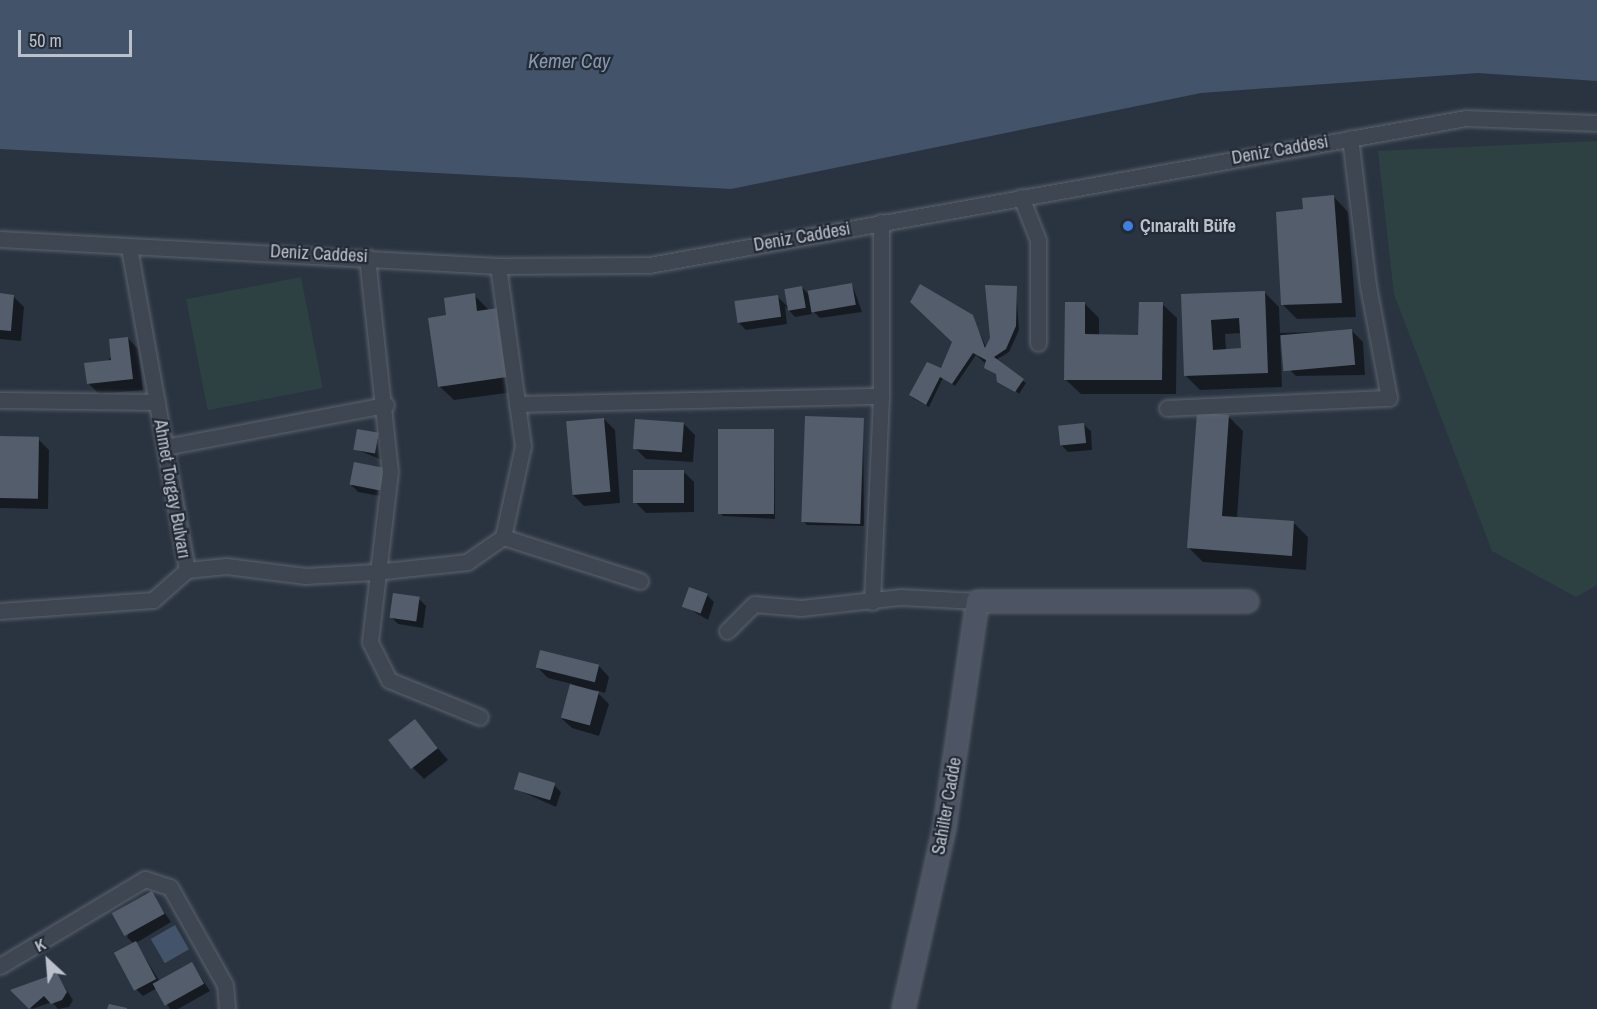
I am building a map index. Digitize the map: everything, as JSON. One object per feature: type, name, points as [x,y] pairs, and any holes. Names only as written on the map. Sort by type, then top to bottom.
[{"type":"street","name":"Deniz Caddesi","points":[[0,239],[367,257],[498,266],[649,265],[1021,196],[1466,118],[1597,123]]},
{"type":"street","points":[[1167,408],[1389,398],[1368,286],[1350,138]]},
{"type":"street","points":[[1021,196],[1038,240],[1038,343]]},
{"type":"street","points":[[872,602],[881,396],[881,222]]},
{"type":"street","name":"Ahmet Torgay Bulvarı","points":[[0,611],[153,600],[187,570],[129,247]]},
{"type":"street","points":[[367,257],[386,405],[390,471],[375,572],[370,642],[389,680],[480,717]]},
{"type":"street","points":[[187,570],[225,566],[305,576],[375,572],[467,562],[503,537],[523,446],[498,266]]},
{"type":"street","points":[[517,404],[881,396]]},
{"type":"street","points":[[0,400],[157,402]]},
{"type":"street","points":[[165,447],[386,405]]},
{"type":"street","points":[[503,537],[640,581]]},
{"type":"street","points":[[727,631],[754,604],[801,608],[901,597],[977,600],[1247,601]]},
{"type":"street","name":"Sahilter Cadde","points":[[903,1009],[944,827],[977,600]]},
{"type":"street","points":[[0,966],[145,879],[170,887],[225,985],[222,1007]]},
{"type":"green space","points":[[1597,141],[1597,585],[1576,597],[1492,551],[1394,294],[1378,151]]},
{"type":"green space","points":[[301,277],[323,388],[208,410],[186,299]]},
{"type":"water","name":"Kemer Cay","points":[[0,0],[1597,0],[1597,81],[1478,73],[1201,93],[731,189],[0,149]]},
{"type":"water","points":[[175,925],[189,949],[165,963],[151,939]]},
{"type":"building","points":[[1334,195],[1342,303],[1281,305],[1276,212],[1303,209],[1302,198]]},
{"type":"building","points":[[852,283],[856,305],[812,312],[808,291]]},
{"type":"building","points":[[920,284],[973,315],[985,348],[990,338],[985,285],[1017,286],[1016,326],[1006,349],[994,357],[1024,379],[1015,392],[997,382],[996,374],[984,368],[986,360],[973,353],[952,384],[940,377],[926,405],[909,395],[927,362],[941,368],[952,342],[910,302]]},
{"type":"building","points":[[802,286],[806,308],[788,311],[784,289]]},
{"type":"building","points":[[1265,291],[1268,373],[1184,376],[1181,294]],"holes":[[[1239,318],[1241,348],[1213,350],[1211,320]]]},
{"type":"building","points":[[0,293],[14,295],[11,331],[0,330]]},
{"type":"building","points":[[475,293],[477,311],[498,308],[507,377],[438,387],[428,318],[446,315],[444,298]]},
{"type":"building","points":[[778,295],[781,317],[737,323],[734,301]]},
{"type":"building","points":[[1065,302],[1085,302],[1085,334],[1138,335],[1139,302],[1163,302],[1162,380],[1064,380]]},
{"type":"building","points":[[1352,329],[1355,365],[1283,371],[1280,335]]},
{"type":"building","points":[[128,337],[133,379],[87,384],[84,363],[111,360],[109,339]]},
{"type":"building","points":[[1197,412],[1229,415],[1222,516],[1294,521],[1292,556],[1187,548]]},
{"type":"building","points":[[805,416],[864,418],[860,524],[801,522]]},
{"type":"building","points":[[604,418],[610,492],[573,495],[566,421]]},
{"type":"building","points":[[635,419],[684,422],[682,452],[633,449]]},
{"type":"building","points":[[1084,423],[1086,443],[1060,446],[1058,426]]},
{"type":"building","points":[[357,429],[379,433],[375,454],[353,450]]},
{"type":"building","points":[[718,429],[774,429],[774,514],[718,514]]},
{"type":"building","points":[[0,436],[39,437],[38,499],[0,498]]},
{"type":"building","points":[[354,462],[384,468],[380,490],[350,485]]},
{"type":"building","points":[[633,470],[684,470],[684,503],[633,503]]},
{"type":"building","points":[[689,587],[708,594],[701,614],[682,607]]},
{"type":"building","points":[[393,593],[420,597],[416,622],[390,618]]},
{"type":"building","points":[[540,650],[599,665],[595,682],[536,667]]},
{"type":"building","points":[[570,684],[599,692],[590,726],[561,718]]},
{"type":"building","points":[[415,719],[438,748],[411,769],[388,740]]},
{"type":"building","points":[[519,772],[555,783],[550,800],[514,789]]},
{"type":"building","points":[[152,891],[165,914],[124,936],[112,913]]},
{"type":"building","points":[[136,941],[156,979],[134,991],[114,953]]},
{"type":"building","points":[[192,962],[204,984],[165,1006],[153,984]]},
{"type":"building","points":[[57,973],[67,992],[62,1000],[51,1004],[44,996],[29,1009],[10,990]]},
{"type":"building","points":[[109,1004],[127,1008],[127,1009],[107,1009]]},
{"type":"place","name":"Çınaraltı Büfe","points":[[1128,226]]}]
